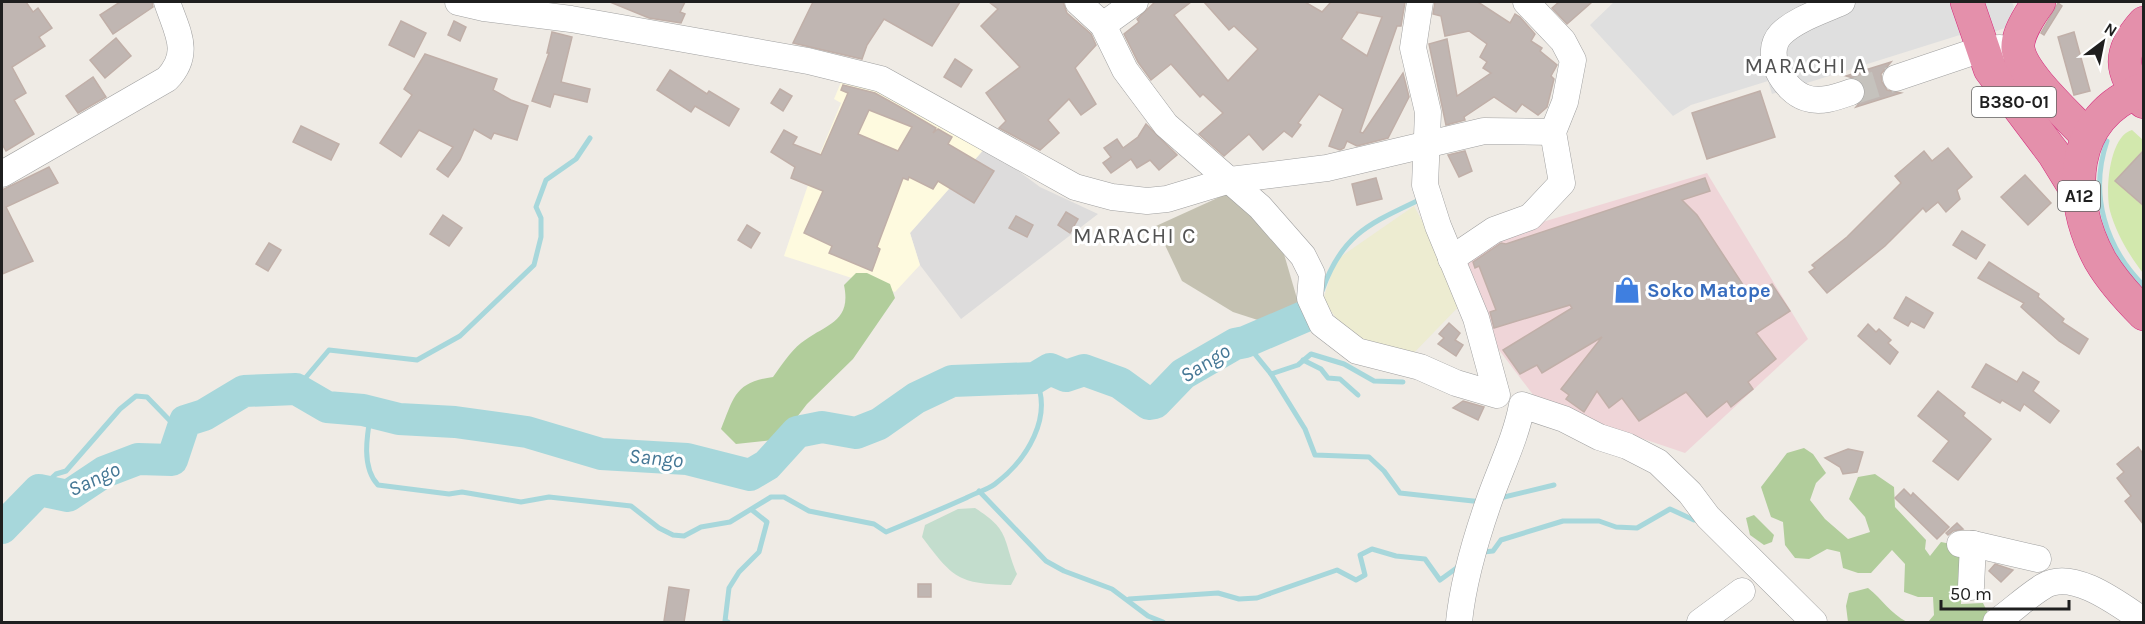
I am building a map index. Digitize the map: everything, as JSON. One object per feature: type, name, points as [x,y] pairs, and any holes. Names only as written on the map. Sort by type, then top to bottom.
[{"type":"highway","name":"B380-01","points":[[1967,2],[1982,49],[1993,74],[2054,154],[2078,193]]},
{"type":"highway","points":[[2018,47],[2019,38],[2038,2]]},
{"type":"highway","name":"A12","points":[[2140,27],[2127,45],[2123,60],[2141,94],[2112,107],[2087,136],[2080,159],[2078,193],[2086,227],[2100,260],[2144,314]]},
{"type":"highway","name":"B380-01","points":[[2018,47],[2023,65],[2087,136]]},
{"type":"street","points":[[2,174],[167,80],[177,68],[182,54],[167,2]]},
{"type":"street","points":[[458,2],[484,8],[571,19],[808,61],[881,79],[1075,187],[1112,197],[1147,201],[1167,199],[1230,180],[1327,168],[1484,131],[1553,132]]},
{"type":"street","points":[[1078,2],[1103,26],[1125,70],[1166,125],[1260,207],[1303,256],[1312,274],[1310,298],[1322,324],[1358,351],[1420,367],[1456,383],[1564,419],[1599,437],[1628,446],[1658,462],[1689,493],[1708,517],[1814,622]]},
{"type":"street","points":[[1103,26],[1135,2]]},
{"type":"street","points":[[1420,2],[1413,48],[1428,112],[1425,184],[1451,259],[1476,318],[1497,395]]},
{"type":"street","points":[[1451,259],[1494,230],[1530,217],[1562,183],[1553,132],[1565,102],[1573,60],[1563,41],[1526,2]]},
{"type":"street","points":[[1842,2],[1793,24],[1779,35],[1773,57],[1785,85],[1794,93],[1807,99],[1827,100],[1851,92]]},
{"type":"street","points":[[1896,78],[1982,49],[2018,47]]},
{"type":"street","points":[[1459,622],[1465,578],[1489,501],[1519,421],[1522,405]]},
{"type":"street","points":[[1971,587],[1966,544],[2038,559]]},
{"type":"street","points":[[1996,622],[2045,585],[2060,580],[2075,583],[2106,596],[2144,621]]},
{"type":"street","points":[[1700,622],[1742,591]]},
{"type":"shaded area","points":[[1614,2],[1955,2],[1963,34],[1772,94],[1768,81],[1691,105],[1673,116],[1590,25]]},
{"type":"shaded area","points":[[1983,2],[2012,2],[2014,7],[2005,28],[1991,33]]},
{"type":"shaded area","points":[[844,75],[879,85],[986,147],[910,233],[920,265],[895,292],[784,256],[812,173],[841,103],[834,99]]},
{"type":"shaded area","points":[[986,147],[1040,187],[1098,214],[961,319],[920,265],[910,233]]},
{"type":"shaded area","name":"Soko Matope","points":[[1707,173],[1808,339],[1685,453],[1540,404],[1487,334],[1462,246]]},
{"type":"shaded area","points":[[1235,190],[1284,254],[1298,302],[1267,323],[1233,312],[1182,281],[1156,226]]},
{"type":"green space","points":[[2132,130],[2143,140],[2143,150],[2115,181],[2143,206],[2143,273],[2119,236],[2110,211],[2108,191],[2114,153],[2124,134]]},
{"type":"green space","points":[[1414,206],[1465,300],[1408,359],[1347,333],[1323,300],[1336,260]]},
{"type":"green space","points":[[856,273],[867,273],[890,284],[895,298],[853,359],[807,404],[787,430],[773,440],[736,444],[721,429],[733,400],[743,387],[760,379],[773,377],[797,347],[840,315],[844,307],[844,285]]},
{"type":"green space","points":[[1804,448],[1813,454],[1826,473],[1816,483],[1810,500],[1825,519],[1848,539],[1870,532],[1865,517],[1849,499],[1858,477],[1875,474],[1894,487],[1895,507],[1926,540],[1925,549],[1930,556],[1941,542],[1956,545],[1962,561],[1961,604],[1983,603],[1990,617],[1985,622],[1928,622],[1934,615],[1933,597],[1918,597],[1904,592],[1905,564],[1892,550],[1871,573],[1858,573],[1843,568],[1840,552],[1827,549],[1809,559],[1795,558],[1785,545],[1783,522],[1771,517],[1761,487],[1787,453]]},
{"type":"green space","points":[[975,508],[995,523],[1004,536],[1017,574],[1011,585],[979,583],[958,576],[942,562],[922,537],[925,525],[958,509]]},
{"type":"green space","points":[[1754,515],[1774,535],[1772,542],[1764,545],[1750,535],[1746,518]]},
{"type":"green space","points":[[1868,588],[1896,615],[1907,622],[1848,622],[1846,606],[1849,593]]},
{"type":"building","points":[[2,2],[26,2],[33,12],[38,8],[52,28],[39,37],[45,46],[12,67],[26,93],[14,100],[34,134],[6,151],[2,144]]},
{"type":"building","points":[[120,2],[152,2],[153,7],[113,34],[100,15]]},
{"type":"building","points":[[610,2],[685,2],[680,12],[685,14],[681,23],[649,18]]},
{"type":"building","points":[[813,2],[960,2],[932,46],[884,19],[867,45],[862,59],[793,43]]},
{"type":"building","points":[[989,2],[1063,2],[1067,13],[1091,34],[1096,45],[1075,68],[1096,104],[1081,115],[1069,99],[1048,120],[1059,133],[1040,150],[999,128],[1006,121],[986,93],[1020,67],[981,26],[998,9]]},
{"type":"building","points":[[1155,2],[1191,2],[1174,15],[1228,81],[1258,49],[1234,26],[1229,30],[1204,2],[1305,2],[1322,12],[1331,2],[1405,2],[1401,26],[1397,26],[1360,132],[1363,133],[1403,73],[1409,97],[1388,138],[1357,146],[1347,141],[1344,148],[1340,150],[1329,146],[1343,109],[1319,94],[1298,123],[1301,125],[1292,137],[1284,131],[1263,150],[1249,134],[1224,156],[1199,134],[1223,113],[1203,94],[1200,97],[1171,64],[1151,80],[1138,62],[1124,34],[1139,22],[1137,19]],"holes":[[[1356,12],[1382,17],[1367,56],[1341,39],[1358,13]]]},
{"type":"building","points":[[1435,2],[1478,2],[1510,23],[1515,14],[1520,17],[1535,34],[1531,41],[1542,48],[1540,51],[1557,65],[1551,76],[1554,79],[1547,107],[1538,115],[1522,104],[1516,112],[1494,97],[1464,117],[1465,120],[1446,125],[1429,44],[1447,39],[1457,96],[1491,73],[1483,68],[1487,62],[1480,57],[1487,44],[1469,31],[1445,36],[1441,16],[1433,14]]},
{"type":"building","points":[[1559,2],[1592,2],[1567,24],[1552,8]]},
{"type":"building","points":[[2058,3],[2062,6],[2044,35],[2041,33]]},
{"type":"building","points":[[401,21],[426,33],[414,57],[389,45]]},
{"type":"building","points":[[454,21],[466,27],[460,41],[448,35]]},
{"type":"building","points":[[552,32],[572,37],[561,82],[590,89],[587,102],[554,94],[550,107],[532,101],[549,53],[547,53]]},
{"type":"building","points":[[2074,32],[2090,91],[2074,95],[2058,37]]},
{"type":"building","points":[[116,38],[131,56],[105,78],[90,60]]},
{"type":"building","points":[[425,54],[497,79],[493,90],[528,106],[517,140],[494,133],[491,139],[474,129],[460,160],[448,177],[437,169],[453,147],[419,130],[401,157],[380,143],[412,95],[404,89]]},
{"type":"building","points":[[955,59],[972,70],[961,87],[944,77]]},
{"type":"building","points":[[1891,62],[1881,74],[1882,82],[1887,90],[1901,93],[1856,107],[1866,95],[1865,88],[1860,80],[1846,76]]},
{"type":"building","points":[[670,70],[707,94],[709,91],[739,109],[729,126],[695,106],[691,112],[657,90]]},
{"type":"building","points":[[93,77],[106,97],[78,113],[66,96]]},
{"type":"building","points":[[843,85],[875,93],[936,128],[933,133],[938,129],[952,137],[948,144],[994,171],[974,203],[938,181],[933,189],[909,177],[908,180],[903,178],[877,247],[880,249],[872,271],[829,253],[832,246],[804,233],[823,191],[791,178],[795,167],[771,152],[784,130],[797,137],[793,144],[821,155],[848,93],[841,90]],"holes":[[[869,110],[912,127],[898,151],[858,134]]]},
{"type":"building","points":[[780,89],[792,96],[783,111],[771,103]]},
{"type":"building","points":[[1760,91],[1775,137],[1707,159],[1692,113]]},
{"type":"building","points":[[1146,124],[1177,155],[1159,170],[1150,160],[1137,168],[1131,159],[1111,173],[1103,163],[1111,157],[1104,148],[1117,139],[1123,148],[1138,137]]},
{"type":"building","points":[[301,126],[339,144],[331,160],[293,142]]},
{"type":"building","points":[[1948,148],[1972,177],[1957,190],[1960,199],[1946,212],[1938,202],[1926,212],[1923,208],[1885,246],[1827,293],[1809,272],[1815,268],[1812,265],[1847,237],[1901,183],[1895,176],[1924,151],[1932,161]]},
{"type":"building","points":[[2144,150],[2144,206],[2115,181]]},
{"type":"building","points":[[1465,151],[1472,171],[1459,177],[1448,155]]},
{"type":"building","points":[[49,167],[58,183],[6,207],[33,261],[2,274],[2,190]]},
{"type":"building","points":[[2025,175],[2051,203],[2028,225],[2001,197]]},
{"type":"building","points":[[1376,178],[1382,199],[1357,205],[1352,184]]},
{"type":"building","name":"Soko Matope","points":[[1705,178],[1710,191],[1682,200],[1697,215],[1751,297],[1772,284],[1790,311],[1756,333],[1776,359],[1748,382],[1753,389],[1731,407],[1727,401],[1707,417],[1686,392],[1639,421],[1622,398],[1609,408],[1597,391],[1584,412],[1566,399],[1569,395],[1561,389],[1602,337],[1542,373],[1537,365],[1520,374],[1503,350],[1572,308],[1570,305],[1494,328],[1490,312],[1496,310],[1479,266],[1475,268],[1473,262],[1501,243],[1506,244]]},
{"type":"building","points":[[1066,212],[1078,219],[1070,233],[1058,225]]},
{"type":"building","points":[[443,215],[462,228],[449,246],[430,234]]},
{"type":"building","points":[[1016,216],[1033,225],[1027,237],[1009,228]]},
{"type":"building","points":[[747,225],[760,233],[751,248],[738,240]]},
{"type":"building","points":[[1962,231],[1985,245],[1976,259],[1953,245]]},
{"type":"building","points":[[269,243],[281,250],[268,271],[256,264]]},
{"type":"building","points":[[1989,262],[2039,294],[2038,297],[2064,319],[2062,322],[2088,339],[2079,354],[2059,341],[2021,307],[2024,303],[1978,278]]},
{"type":"building","points":[[1906,297],[1933,313],[1924,328],[1911,321],[1908,326],[1894,318]]},
{"type":"building","points":[[1449,323],[1460,333],[1455,340],[1463,345],[1456,356],[1438,344],[1444,338],[1439,334]]},
{"type":"building","points":[[1868,324],[1876,332],[1879,329],[1891,340],[1888,343],[1898,352],[1890,364],[1858,336]]},
{"type":"building","points":[[1986,364],[2017,382],[2023,372],[2039,382],[2033,391],[2059,411],[2050,423],[2024,404],[2020,411],[1972,387]]},
{"type":"building","points":[[1938,391],[1965,413],[1963,416],[1991,439],[1958,480],[1933,461],[1949,441],[1918,416]]},
{"type":"building","points":[[1463,401],[1484,407],[1478,420],[1453,408]]},
{"type":"building","points":[[2138,447],[2144,455],[2144,525],[2125,501],[2131,496],[2117,478],[2124,472],[2117,464]]},
{"type":"building","points":[[1848,449],[1863,452],[1857,472],[1843,474],[1840,467],[1825,458]]},
{"type":"building","points":[[1904,489],[1911,496],[1913,493],[1949,527],[1937,539],[1895,498]]},
{"type":"building","points":[[1957,523],[1963,529],[1953,531],[1948,535],[1946,533]]},
{"type":"building","points":[[1995,564],[2013,570],[2001,582],[1989,571]]},
{"type":"building","points":[[918,584],[931,584],[931,597],[918,597]]},
{"type":"building","points":[[669,587],[689,590],[684,622],[664,621]]},
{"type":"waterway","points":[[296,389],[329,350],[417,360],[460,336],[534,265],[541,237],[541,218],[536,207],[546,180],[576,159],[590,138]]},
{"type":"waterway","points":[[2107,141],[2100,181],[2104,219],[2119,254],[2144,286]]},
{"type":"waterway","name":"Sango","points":[[1322,291],[1330,272],[1348,243],[1372,224],[1419,200]]},
{"type":"waterway","name":"Sango","points":[[2,528],[39,490],[68,496],[104,472],[138,459],[172,460],[185,421],[204,415],[244,391],[296,389],[327,407],[363,410],[399,419],[455,422],[527,432],[601,454],[687,459],[750,475],[767,465],[797,432],[822,427],[856,433],[879,424],[916,398],[952,381],[1035,378],[1050,369],[1066,376],[1084,370],[1120,383],[1149,404],[1155,403],[1183,374],[1235,344],[1245,342],[1308,315]]},
{"type":"waterway","points":[[1245,342],[1271,374],[1298,365],[1311,354],[1344,364],[1374,381],[1403,382]]},
{"type":"waterway","points":[[1303,360],[1321,369],[1328,378],[1340,379],[1358,395]]},
{"type":"waterway","points":[[1271,374],[1305,429],[1315,455],[1369,457],[1384,471],[1400,493],[1482,502]]},
{"type":"waterway","points":[[371,412],[367,460],[378,485],[449,494],[462,492],[521,502],[549,497],[631,506],[659,528],[673,535],[684,536],[701,527],[730,522],[771,497],[784,497],[809,511],[874,524],[886,532],[988,488],[1007,474],[1027,450],[1039,422],[1040,392],[1035,378]]},
{"type":"waterway","points":[[39,490],[56,474],[66,471],[120,409],[136,396],[147,397],[180,431]]},
{"type":"waterway","points":[[1500,498],[1554,485]]},
{"type":"waterway","points":[[979,491],[1046,561],[1064,571],[1112,589],[1148,616],[1163,622]]},
{"type":"waterway","points":[[1483,552],[1493,551],[1501,540],[1563,521],[1599,521],[1616,527],[1637,528],[1670,509],[1694,520]]},
{"type":"waterway","points":[[728,622],[725,621],[729,588],[739,572],[759,552],[767,522],[752,510]]},
{"type":"waterway","points":[[1129,599],[1218,593],[1239,599],[1257,598],[1337,570],[1356,580],[1365,575],[1360,555],[1372,549],[1396,556],[1425,559],[1440,580],[1458,567]]},
{"type":"tunnel","points":[[1851,92],[1896,78]]},
{"type":"place","name":"Soko Matope","points":[[1627,290]]},
{"type":"district","name":"MARACHI A","points":[[1806,65]]},
{"type":"district","name":"MARACHI C","points":[[1135,235]]}]
